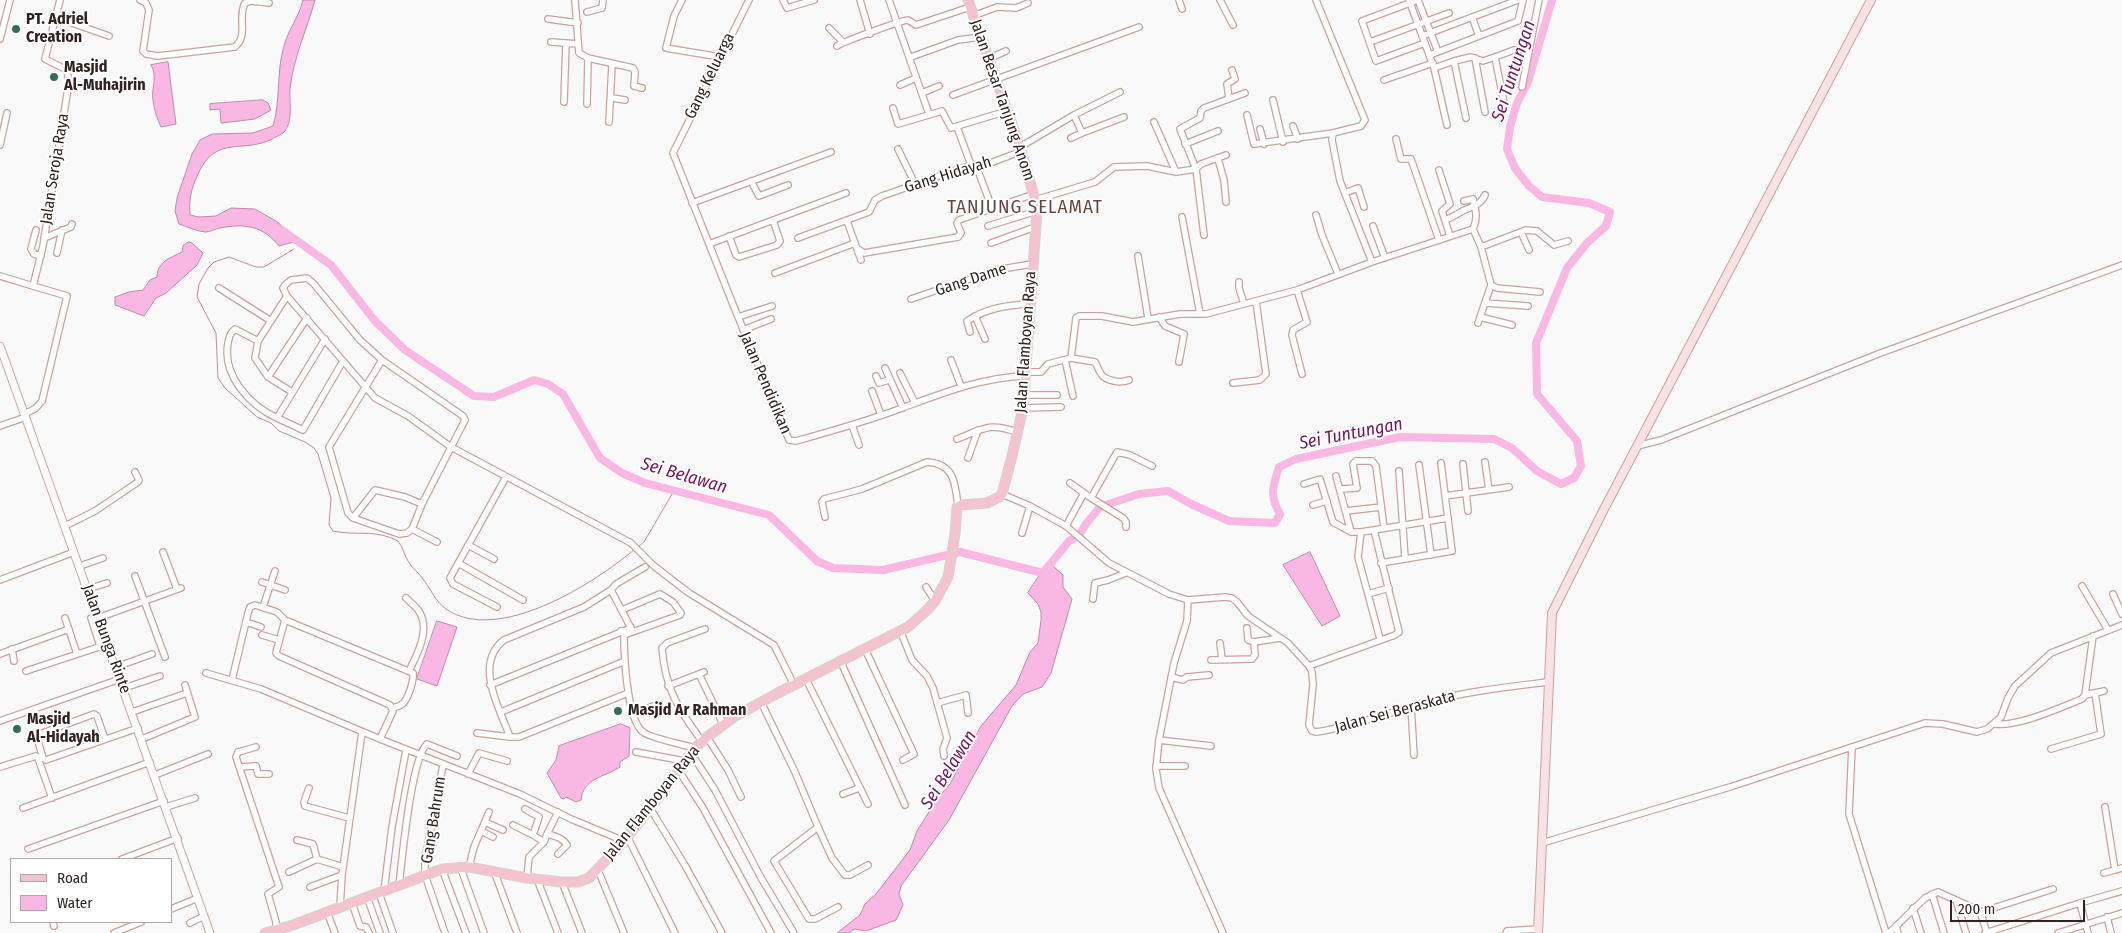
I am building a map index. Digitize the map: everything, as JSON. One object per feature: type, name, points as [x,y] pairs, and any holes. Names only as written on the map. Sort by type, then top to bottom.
[{"type":"main road","points":[[1534,930],[1542,843],[1550,622],[1553,609],[1872,0]]},
{"type":"main road","name":"Jalan Besar Tanjung Anom","points":[[970,5],[1021,149],[1034,197]]},
{"type":"main road","name":"Jalan Flamboyan Raya","points":[[1002,494],[1023,408],[1037,211],[1034,197]]},
{"type":"main road","points":[[958,506],[987,503],[996,500],[1002,494]]},
{"type":"main road","name":"Jalan Flamboyan Raya","points":[[265,933],[280,930],[442,868],[465,866],[526,878],[562,882],[583,881],[598,870],[650,808],[693,750],[704,739],[723,724],[761,702],[900,630],[916,620],[935,601],[948,578],[958,506]]},
{"type":"street","name":"Jalan Seroja Raya","points":[[33,286],[41,256],[69,82],[66,70],[45,59],[60,0]]},
{"type":"street","points":[[140,0],[146,3],[149,10],[143,51],[146,54],[158,56],[235,47],[243,35],[242,8],[245,3],[251,1],[269,2]]},
{"type":"street","points":[[575,0],[579,53],[588,58],[635,70],[634,86],[642,88]]},
{"type":"street","points":[[587,12],[602,8],[602,0]]},
{"type":"street","points":[[682,0],[674,16],[666,48],[720,57]]},
{"type":"street","name":"Gang Keluarga","points":[[673,153],[749,0]]},
{"type":"street","points":[[783,0],[787,8],[814,0]]},
{"type":"street","points":[[860,0],[870,34]]},
{"type":"street","points":[[889,0],[928,114]]},
{"type":"street","points":[[1179,0],[1182,9]]},
{"type":"street","points":[[1220,0],[1233,25]]},
{"type":"street","points":[[1247,116],[1253,144],[1283,142],[1361,126],[1364,120],[1316,0]]},
{"type":"street","points":[[1425,43],[1376,61],[1362,21],[1418,0],[1438,52]]},
{"type":"street","points":[[1422,36],[1518,0]]},
{"type":"street","points":[[1430,55],[1518,21],[1523,0]]},
{"type":"street","points":[[1522,87],[1539,0]]},
{"type":"street","points":[[0,39],[8,1]]},
{"type":"street","points":[[1409,2],[1434,65],[1447,125]]},
{"type":"street","points":[[829,28],[840,44],[897,22],[908,20],[916,25],[970,5],[1016,8],[1028,3]]},
{"type":"street","points":[[1370,42],[1450,13]]},
{"type":"street","points":[[55,17],[109,36]]},
{"type":"street","points":[[1472,17],[1479,36]]},
{"type":"street","points":[[548,19],[578,23]]},
{"type":"street","points":[[953,95],[1139,27]]},
{"type":"street","points":[[910,57],[960,40],[981,37]]},
{"type":"street","points":[[551,42],[578,44]]},
{"type":"street","points":[[564,102],[566,43]]},
{"type":"street","points":[[1384,80],[1434,65],[1471,57],[1483,61],[1514,50],[1528,53]]},
{"type":"street","points":[[988,58],[1006,52]]},
{"type":"street","points":[[1495,57],[1505,108]]},
{"type":"street","points":[[587,104],[588,58]]},
{"type":"street","points":[[1475,58],[1486,112]]},
{"type":"street","points":[[1454,61],[1466,118]]},
{"type":"street","points":[[609,122],[612,98],[612,65]]},
{"type":"street","points":[[1229,98],[1226,87],[1227,84],[1235,79],[1232,70]]},
{"type":"street","points":[[900,84],[916,78]]},
{"type":"street","points":[[922,93],[939,86]]},
{"type":"street","name":"Gang Hidayah","points":[[798,238],[870,212],[877,198],[1021,149],[1074,115],[1120,92]]},
{"type":"street","points":[[1204,235],[1196,169],[1180,131],[1181,127],[1200,118],[1201,111],[1204,108],[1245,93]]},
{"type":"street","points":[[612,98],[625,100]]},
{"type":"street","points":[[1273,100],[1283,142]]},
{"type":"street","points":[[892,108],[898,124],[942,111],[950,128],[1007,111]]},
{"type":"street","points":[[0,145],[2,122],[7,113]]},
{"type":"street","points":[[1074,115],[1082,133]]},
{"type":"street","points":[[1071,138],[1124,117]]},
{"type":"street","points":[[1154,122],[1176,172]]},
{"type":"street","points":[[1293,126],[1298,139]]},
{"type":"street","points":[[957,127],[992,208]]},
{"type":"street","points":[[1260,129],[1264,144]]},
{"type":"street","points":[[1186,144],[1218,131]]},
{"type":"street","points":[[1333,133],[1332,140],[1340,181],[1372,262]]},
{"type":"street","points":[[1396,139],[1401,159],[1411,159],[1439,240]]},
{"type":"street","points":[[898,149],[915,184]]},
{"type":"street","points":[[692,203],[831,152]]},
{"type":"street","name":"Jalan Pendidikan","points":[[673,153],[789,440],[796,441],[852,425],[961,386],[1002,377],[1041,372],[1048,364],[1068,359]]},
{"type":"street","points":[[856,246],[864,253],[958,237],[961,233],[958,221],[992,208],[1095,182],[1114,167],[1147,166],[1176,172],[1196,169],[1200,164],[1226,155]]},
{"type":"street","points":[[1218,158],[1224,180],[1223,188],[1226,202]]},
{"type":"street","points":[[1439,170],[1450,204],[1442,211],[1450,236]]},
{"type":"street","points":[[751,181],[759,196],[788,185]]},
{"type":"street","points":[[1344,193],[1359,189],[1364,207]]},
{"type":"street","points":[[709,244],[846,193]]},
{"type":"street","points":[[1445,220],[1475,207],[1485,195]]},
{"type":"street","points":[[1073,396],[1068,359],[1076,318],[1079,316],[1102,316],[1133,322],[1148,318],[1200,314],[1256,302],[1297,290],[1372,262],[1473,229],[1477,221],[1475,207],[1472,199],[1464,201]]},
{"type":"street","points":[[988,226],[1037,211]]},
{"type":"street","points":[[1316,215],[1338,274]]},
{"type":"street","points":[[1182,217],[1200,314]]},
{"type":"street","points":[[729,236],[736,255],[739,257],[777,245],[780,241],[773,220]]},
{"type":"street","points":[[847,221],[860,260]]},
{"type":"street","points":[[44,238],[71,227],[72,224]]},
{"type":"street","points":[[1373,226],[1385,258]]},
{"type":"street","points":[[991,243],[1035,227]]},
{"type":"street","points":[[1473,229],[1481,247],[1491,285],[1479,320],[1512,325]]},
{"type":"street","points":[[36,230],[31,249],[34,254],[41,256]]},
{"type":"street","points":[[57,253],[62,230]]},
{"type":"street","points":[[1481,247],[1522,232],[1537,231],[1554,245],[1568,240]]},
{"type":"street","points":[[1522,232],[1529,250]]},
{"type":"street","points":[[775,273],[856,246]]},
{"type":"street","points":[[1138,256],[1148,318]]},
{"type":"street","name":"Gang Dame","points":[[911,299],[996,270],[1032,264]]},
{"type":"street","points":[[1638,446],[1645,446],[1859,361],[2122,265]]},
{"type":"street","points":[[0,276],[67,296],[42,401],[36,408],[25,415],[0,426]]},
{"type":"street","points":[[382,360],[365,386],[330,446],[346,510],[353,518],[400,534],[407,534],[412,529],[422,504],[451,447],[465,423],[463,416],[382,360],[360,340],[314,284],[306,278],[286,283],[283,288],[287,296],[307,318],[343,361],[365,386],[375,398],[408,416],[451,447],[631,543],[641,554],[689,592],[774,645],[794,684]]},
{"type":"street","points":[[1239,282],[1238,288],[1244,304]]},
{"type":"street","points":[[1491,285],[1497,288],[1540,292]]},
{"type":"street","points":[[219,288],[271,321]]},
{"type":"street","points":[[1297,290],[1307,322],[1293,330],[1292,335],[1302,374]]},
{"type":"street","points":[[287,296],[258,341],[255,358],[268,377],[292,392]]},
{"type":"street","points":[[1233,383],[1260,380],[1265,376],[1256,302]]},
{"type":"street","points":[[1485,303],[1528,306]]},
{"type":"street","points":[[970,332],[967,321],[975,316],[1002,305],[1030,304]]},
{"type":"street","points":[[738,317],[772,306]]},
{"type":"street","points":[[975,316],[985,339]]},
{"type":"street","points":[[1159,317],[1165,326],[1184,334],[1179,362]]},
{"type":"street","points":[[268,377],[307,318]]},
{"type":"street","points":[[743,330],[770,319]]},
{"type":"street","points":[[258,341],[235,329],[232,331],[227,361],[231,374],[241,390],[267,413],[303,430],[343,361]]},
{"type":"street","points":[[277,418],[325,339]]},
{"type":"street","name":"Jalan Bunga Rinte","points":[[0,346],[88,589],[94,618],[124,688],[210,933]]},
{"type":"street","points":[[1068,359],[1095,362],[1102,375],[1107,379],[1122,383],[1129,380]]},
{"type":"street","points":[[951,360],[961,386]]},
{"type":"street","points":[[885,368],[903,408]]},
{"type":"street","points":[[900,373],[915,403]]},
{"type":"street","points":[[876,376],[879,384],[889,380]]},
{"type":"street","points":[[872,391],[881,415]]},
{"type":"street","points":[[1024,394],[1057,395]]},
{"type":"street","points":[[1023,408],[1061,407]]},
{"type":"street","points":[[852,425],[859,445]]},
{"type":"street","points":[[957,439],[978,430],[997,426],[1017,432]]},
{"type":"street","points":[[968,458],[978,430]]},
{"type":"street","points":[[1090,498],[1117,452],[1130,455],[1152,466]]},
{"type":"street","points":[[1340,489],[1357,488],[1353,464],[1356,461],[1372,461],[1376,466],[1384,528]]},
{"type":"street","points":[[825,518],[822,500],[862,489],[927,462],[944,466],[951,474],[955,483],[958,506]]},
{"type":"street","points":[[1485,462],[1489,490]]},
{"type":"street","points":[[1381,563],[1452,551],[1442,463]]},
{"type":"street","points":[[1463,464],[1468,511]]},
{"type":"street","points":[[1419,465],[1430,555]]},
{"type":"street","points":[[1399,471],[1406,558]]},
{"type":"street","points":[[65,526],[94,511],[138,482],[136,472]]},
{"type":"street","points":[[1336,476],[1351,532]]},
{"type":"street","points":[[497,607],[450,582],[458,563],[506,478]]},
{"type":"street","points":[[1304,484],[1320,478],[1333,522],[1351,532],[1448,518]]},
{"type":"street","points":[[1070,484],[1125,520],[1126,527]]},
{"type":"street","points":[[1445,496],[1508,487]]},
{"type":"street","points":[[353,518],[374,490],[405,496],[422,504]]},
{"type":"street","points":[[1066,526],[1084,493]]},
{"type":"street","points":[[1002,494],[1030,506],[1066,526],[1108,563],[1169,594],[1188,600],[1232,598],[1248,616],[1280,638],[1298,653],[1307,664],[1399,632],[1374,530]]},
{"type":"street","points":[[1313,505],[1327,501]]},
{"type":"street","points":[[1022,533],[1030,506]]},
{"type":"street","points":[[1346,511],[1381,507]]},
{"type":"street","points":[[412,529],[437,542]]},
{"type":"street","points":[[1361,532],[1358,557],[1380,640]]},
{"type":"street","points":[[468,545],[494,559]]},
{"type":"street","points":[[0,580],[74,552]]},
{"type":"street","points":[[94,618],[179,589],[163,552]]},
{"type":"street","points":[[80,566],[103,558]]},
{"type":"street","points":[[458,563],[523,600]]},
{"type":"street","points":[[510,737],[490,685],[489,669],[498,644],[584,607],[611,590],[616,584],[645,567]]},
{"type":"street","points":[[263,608],[275,571]]},
{"type":"street","points":[[1092,599],[1095,583],[1126,573]]},
{"type":"street","points":[[136,576],[165,657]]},
{"type":"street","points":[[262,582],[286,590]]},
{"type":"street","points":[[88,589],[107,583]]},
{"type":"street","points":[[2082,586],[2108,630]]},
{"type":"street","points":[[926,587],[935,601]]},
{"type":"street","points":[[1368,594],[1388,588]]},
{"type":"street","points":[[611,590],[632,629]]},
{"type":"street","points":[[490,685],[632,629],[680,615],[681,611],[660,594],[622,610]]},
{"type":"street","points":[[2113,594],[2122,614]]},
{"type":"street","points":[[406,598],[420,612],[423,623],[421,643],[409,671]]},
{"type":"street","points":[[1188,600],[1187,621],[1171,677],[1156,766],[1159,788],[1223,933]]},
{"type":"street","points":[[232,680],[250,607],[254,605],[277,612],[285,620],[412,673],[413,678],[405,700],[401,705],[392,708]]},
{"type":"street","points":[[65,618],[77,654]]},
{"type":"street","points":[[285,620],[276,653],[279,656],[390,705],[393,711],[380,739]]},
{"type":"street","points":[[246,622],[261,627]]},
{"type":"street","points":[[1542,843],[1925,723],[1980,732],[1995,724],[2001,717],[2011,692],[2054,651],[2122,625]]},
{"type":"street","points":[[1246,628],[1248,640],[1254,642],[1280,638]]},
{"type":"street","points":[[705,629],[664,645],[663,659],[668,686],[682,714],[728,770],[741,797]]},
{"type":"street","points":[[0,654],[69,630]]},
{"type":"street","points":[[900,630],[912,660],[931,683],[947,738],[943,749],[944,756]]},
{"type":"street","points":[[623,633],[628,693],[642,732],[693,750],[760,876],[794,933]]},
{"type":"street","points":[[262,635],[279,640]]},
{"type":"street","points":[[1995,724],[2004,724],[2034,717],[2082,699],[2085,695],[2094,636]]},
{"type":"street","points":[[1211,660],[1252,658],[1255,655],[1254,642]]},
{"type":"street","points":[[1220,643],[1222,660]]},
{"type":"street","points":[[26,672],[104,645]]},
{"type":"street","points":[[865,648],[914,754],[903,760]]},
{"type":"street","points":[[12,649],[14,661]]},
{"type":"street","points":[[116,667],[152,654]]},
{"type":"street","points":[[840,660],[906,805]]},
{"type":"street","points":[[501,712],[624,661]]},
{"type":"street","name":"Jalan Sei Beraskata","points":[[1307,664],[1312,672],[1313,685],[1308,719],[1312,730],[1316,732],[1364,722],[1411,706],[1469,692],[1548,682]]},
{"type":"street","points":[[206,672],[261,689],[419,756],[520,794],[558,812],[625,838],[675,933]]},
{"type":"street","points":[[668,686],[702,673],[723,724]]},
{"type":"street","points":[[1171,677],[1183,680],[1187,677],[1209,675]]},
{"type":"street","points":[[124,688],[160,676]]},
{"type":"street","points":[[806,678],[868,804]]},
{"type":"street","points":[[0,721],[120,680]]},
{"type":"street","points":[[142,739],[195,717],[185,686]]},
{"type":"street","points":[[132,712],[188,692]]},
{"type":"street","points":[[2085,695],[2104,692]]},
{"type":"street","points":[[477,733],[520,737],[628,693]]},
{"type":"street","points":[[2051,749],[2101,734],[2095,693]]},
{"type":"street","points":[[937,703],[966,695],[968,713]]},
{"type":"street","points":[[761,702],[795,772],[832,858],[845,875],[850,875],[868,865]]},
{"type":"street","points":[[634,714],[656,706]]},
{"type":"street","points":[[1411,706],[1414,755]]},
{"type":"street","points":[[105,739],[97,716],[94,714],[40,734],[37,738],[43,758],[46,760],[138,728]]},
{"type":"street","points":[[340,907],[349,818],[362,732]]},
{"type":"street","points":[[1159,740],[1211,746]]},
{"type":"street","points":[[398,886],[419,756],[427,744],[457,756]]},
{"type":"street","points":[[256,746],[237,753],[279,887],[268,894],[280,930]]},
{"type":"street","points":[[1852,747],[1849,814],[1887,933],[1925,898],[1938,892],[1981,912],[2053,889]]},
{"type":"street","points":[[392,933],[381,892],[406,750]]},
{"type":"street","points":[[636,752],[685,761]]},
{"type":"street","points":[[468,774],[479,753],[507,761]]},
{"type":"street","points":[[155,776],[208,754]]},
{"type":"street","points":[[0,767],[36,756],[52,798]]},
{"type":"street","points":[[23,808],[150,762]]},
{"type":"street","name":"Gang Bahrum","points":[[425,875],[425,860],[443,765]]},
{"type":"street","points":[[240,767],[256,766],[258,774],[269,774]]},
{"type":"street","points":[[1156,766],[1185,766]]},
{"type":"street","points":[[680,770],[703,808],[771,933]]},
{"type":"street","points":[[309,788],[304,802],[305,806],[349,818]]},
{"type":"street","points":[[843,794],[859,788]]},
{"type":"street","points":[[28,848],[165,804],[195,798]]},
{"type":"street","points":[[2104,873],[2119,869],[2105,807]]},
{"type":"street","points":[[650,808],[722,933]]},
{"type":"street","points":[[525,810],[539,817],[533,835]]},
{"type":"street","points":[[484,933],[465,866],[489,812]]},
{"type":"street","points":[[526,878],[529,858],[544,842],[558,812]]},
{"type":"street","points":[[485,822],[503,830]]},
{"type":"street","points":[[513,826],[544,842]]},
{"type":"street","points":[[818,827],[774,862],[810,920],[838,906]]},
{"type":"street","points":[[481,831],[493,837]]},
{"type":"street","points":[[547,834],[557,836],[567,844],[558,854]]},
{"type":"street","points":[[125,858],[178,838]]},
{"type":"street","points":[[297,840],[313,844],[317,859]]},
{"type":"street","points":[[289,872],[317,859],[343,867]]},
{"type":"street","points":[[442,868],[466,933]]},
{"type":"street","points":[[598,870],[624,933]]},
{"type":"street","points":[[494,871],[517,933]]},
{"type":"street","points":[[310,887],[342,875]]},
{"type":"street","points":[[425,875],[446,933]]},
{"type":"street","points":[[537,879],[558,933]]},
{"type":"street","points":[[562,882],[582,933]]},
{"type":"street","points":[[1981,912],[1986,933],[2122,891]]},
{"type":"street","points":[[1932,894],[1944,933]]},
{"type":"street","points":[[367,897],[380,933]]},
{"type":"street","points":[[172,909],[198,898]]},
{"type":"street","points":[[1956,900],[1966,933]]},
{"type":"street","points":[[352,903],[360,926],[366,927],[369,933]]},
{"type":"street","points":[[2080,903],[2088,933]]},
{"type":"street","points":[[1913,908],[1921,933]]},
{"type":"street","points":[[327,912],[335,933]]},
{"type":"street","points":[[2058,933],[2122,913]]},
{"type":"street","points":[[190,923],[204,916]]},
{"type":"street","points":[[2107,917],[2111,933]]},
{"type":"street","points":[[114,933],[139,923]]},
{"type":"street","points":[[1896,926],[1898,933]]},
{"type":"street","points":[[1506,933],[1507,931],[1534,930]]},
{"type":"water","points":[[303,0],[315,0],[294,67],[290,89],[290,118],[286,129],[282,134],[261,143],[222,149],[213,154],[205,162],[198,174],[192,189],[190,204],[190,215],[199,217],[216,216],[231,208],[255,209],[279,223],[293,242],[279,246],[267,234],[245,226],[220,228],[205,232],[179,224],[175,211],[177,198],[192,154],[200,140],[212,134],[253,133],[273,126],[282,56],[286,40]]},
{"type":"water","points":[[168,62],[176,124],[161,127],[153,103],[154,74],[151,65]]},
{"type":"water","points":[[263,100],[268,103],[271,110],[255,119],[221,123],[220,109],[210,110],[210,104]]},
{"type":"water","points":[[189,242],[203,253],[197,265],[166,293],[156,298],[144,316],[115,305],[115,297],[143,290],[150,280],[157,277],[162,264],[182,252],[183,246]]},
{"type":"water","points":[[1310,552],[1340,616],[1322,626],[1283,565]]},
{"type":"water","name":"Sei Belawan","points":[[1047,564],[1063,575],[1063,587],[1072,599],[1051,673],[1042,687],[1023,694],[1012,706],[949,820],[901,886],[899,894],[903,905],[896,920],[866,931],[854,929],[849,933],[837,933],[860,915],[865,904],[876,894],[910,850],[917,831],[937,799],[950,784],[981,726],[1016,685],[1030,652],[1038,643],[1041,620],[1038,604],[1028,593]]},
{"type":"water","points":[[437,621],[457,627],[437,686],[417,679]]},
{"type":"water","points":[[621,724],[630,728],[629,756],[620,762],[620,767],[590,783],[586,787],[581,800],[576,802],[566,797],[564,799],[561,798],[547,773],[556,760],[559,746]]},
{"type":"waterway","name":"Sei Tuntungan","points":[[1043,573],[1069,541],[1079,535],[1100,507],[1139,494],[1168,491],[1191,504],[1229,521],[1275,523],[1280,514],[1273,496],[1279,467],[1296,459],[1400,437],[1494,439],[1512,448],[1537,471],[1561,484],[1574,478],[1581,466],[1577,441],[1537,394],[1536,343],[1567,268],[1587,243],[1606,226],[1610,212],[1589,203],[1542,197],[1529,186],[1515,168],[1507,149],[1510,127],[1517,103],[1528,82],[1552,0]]},
{"type":"waterway","name":"Sei Belawan","points":[[282,230],[331,265],[375,321],[405,350],[474,396],[494,397],[534,380],[548,384],[563,394],[600,458],[622,473],[645,483],[769,515],[817,561],[833,568],[883,570],[960,552],[1043,573],[1047,581]]},
{"type":"waterway","points":[[294,249],[264,267],[256,267],[229,257],[214,262],[208,268],[199,284],[197,297],[216,333],[218,378],[225,388],[257,417],[271,423],[279,431],[305,442],[314,448],[318,454],[331,498],[329,525],[333,531],[381,535],[398,541],[410,564],[446,609],[467,618],[492,620],[518,615],[545,605],[596,578],[635,549]]},
{"type":"waterway","points":[[638,547],[644,542],[675,489]]},
{"type":"place","name":"PT. Adriel Creation","points":[[16,29]]},
{"type":"place","name":"Masjid Al-Muhajirin","points":[[54,77]]},
{"type":"place","name":"Masjid Ar Rahman","points":[[618,711]]},
{"type":"place","name":"Masjid Al-Hidayah","points":[[17,729]]},
{"type":"district","name":"TANJUNG SELAMAT","points":[[1025,208]]}]
